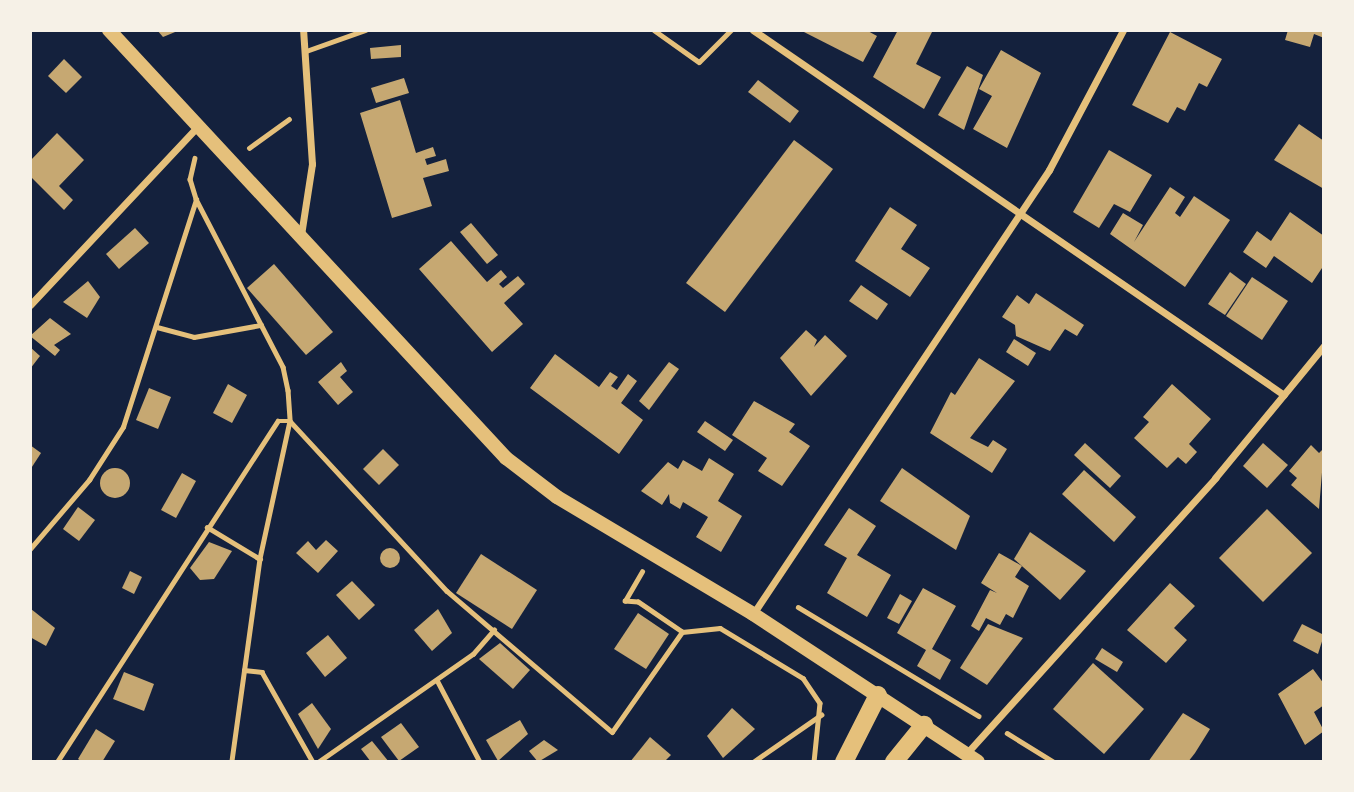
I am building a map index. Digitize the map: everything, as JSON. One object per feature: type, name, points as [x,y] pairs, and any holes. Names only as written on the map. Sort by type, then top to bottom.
[{"type":"main road","points":[[109,30],[506,458],[651,555],[753,614],[972,758]]},
{"type":"main road","points":[[844,762],[878,695]]},
{"type":"main road","points":[[894,762],[924,725]]},
{"type":"street","points":[[300,235],[312,164],[303,30]]},
{"type":"street","points":[[753,30],[1284,395]]},
{"type":"street","points":[[753,614],[1019,215],[1123,30]]},
{"type":"street","points":[[30,305],[199,126]]},
{"type":"street","points":[[972,758],[995,726],[1324,346]]},
{"type":"lane","points":[[306,51],[365,30]]},
{"type":"path","points":[[654,30],[699,62],[731,30]]},
{"type":"path","points":[[247,150],[289,121],[289,111]]},
{"type":"path","points":[[199,126],[190,179],[196,199],[283,367],[290,421],[260,559],[232,762]]},
{"type":"path","points":[[30,549],[89,480],[123,426],[158,327],[196,199]]},
{"type":"path","points":[[158,327],[194,337],[261,325]]},
{"type":"path","points":[[57,762],[270,430],[290,421]]},
{"type":"path","points":[[290,421],[447,591],[612,732],[682,632]]},
{"type":"path","points":[[207,527],[260,559]]},
{"type":"path","points":[[651,555],[625,601],[638,601],[682,632],[720,628],[803,678],[821,715],[814,762]]},
{"type":"path","points":[[798,607],[1054,762]]},
{"type":"path","points":[[244,670],[262,672],[316,762],[437,680],[494,630]]},
{"type":"path","points":[[437,680],[480,762]]},
{"type":"path","points":[[753,762],[821,715]]},
{"type":"building","points":[[157,30],[180,30],[163,37]]},
{"type":"building","points":[[800,30],[866,30],[877,36],[863,62]]},
{"type":"building","points":[[898,30],[933,30],[916,64],[941,77],[924,109],[873,77]]},
{"type":"building","points":[[1288,30],[1324,30],[1324,38],[1314,34],[1310,47],[1285,40]]},
{"type":"building","points":[[1170,32],[1222,59],[1207,87],[1199,83],[1185,111],[1177,107],[1168,123],[1132,105]]},
{"type":"building","points":[[401,45],[401,57],[371,59],[370,48]]},
{"type":"building","points":[[1001,50],[1041,73],[1007,148],[973,129],[992,96],[979,89]]},
{"type":"building","points":[[64,59],[82,77],[66,93],[48,76]]},
{"type":"building","points":[[967,66],[983,75],[964,130],[938,115]]},
{"type":"building","points":[[404,78],[409,93],[376,103],[371,88]]},
{"type":"building","points":[[758,80],[799,111],[790,123],[748,92]]},
{"type":"building","points":[[400,100],[416,153],[433,147],[436,156],[425,159],[427,165],[446,159],[449,171],[423,178],[432,206],[392,218],[360,113]]},
{"type":"building","points":[[1299,124],[1324,141],[1324,189],[1274,160]]},
{"type":"building","points":[[57,133],[84,160],[59,186],[73,200],[64,210],[30,176],[30,161]]},
{"type":"building","points":[[794,140],[833,169],[725,312],[686,283]]},
{"type":"building","points":[[1109,150],[1152,175],[1130,212],[1114,204],[1099,228],[1073,212]]},
{"type":"building","points":[[1170,187],[1185,197],[1175,213],[1180,217],[1194,196],[1230,220],[1185,287],[1110,234],[1123,213],[1143,225],[1134,242]]},
{"type":"building","points":[[890,207],[917,225],[901,249],[930,268],[910,297],[855,261]]},
{"type":"building","points":[[1290,212],[1324,236],[1324,265],[1312,283],[1274,256],[1266,268],[1243,252],[1257,231],[1271,241]]},
{"type":"building","points":[[471,223],[498,255],[487,264],[460,232]]},
{"type":"building","points":[[135,228],[149,243],[119,269],[106,254]]},
{"type":"building","points":[[451,241],[487,282],[501,270],[507,277],[499,284],[503,288],[518,276],[525,284],[504,303],[523,324],[492,352],[419,269]]},
{"type":"building","points":[[274,264],[333,332],[306,355],[247,288]]},
{"type":"building","points":[[1230,272],[1246,284],[1225,315],[1208,304]]},
{"type":"building","points":[[1252,277],[1288,301],[1262,340],[1226,316]]},
{"type":"building","points":[[88,281],[100,297],[87,318],[63,302]]},
{"type":"building","points":[[861,285],[888,304],[877,320],[849,301]]},
{"type":"building","points":[[1036,293],[1084,325],[1077,336],[1065,329],[1050,351],[1016,336],[1015,325],[1002,317],[1017,295],[1029,304]]},
{"type":"building","points":[[50,318],[71,334],[54,345],[60,350],[55,356],[30,336]]},
{"type":"building","points":[[806,330],[817,340],[814,347],[825,335],[847,356],[811,396],[780,358]]},
{"type":"building","points":[[1014,339],[1036,353],[1028,366],[1006,352]]},
{"type":"building","points":[[30,347],[40,356],[30,369]]},
{"type":"building","points":[[555,354],[599,387],[610,372],[618,377],[611,386],[617,390],[628,374],[637,381],[621,403],[643,420],[619,454],[530,388]]},
{"type":"building","points":[[979,358],[1015,381],[970,438],[988,447],[993,440],[1007,449],[992,473],[930,433],[951,392],[955,395]]},
{"type":"building","points":[[341,362],[347,371],[340,377],[353,392],[338,405],[318,382]]},
{"type":"building","points":[[669,362],[679,369],[649,410],[639,401]]},
{"type":"building","points":[[228,384],[247,395],[232,423],[213,413]]},
{"type":"building","points":[[1172,384],[1211,419],[1189,444],[1197,452],[1186,464],[1178,457],[1167,468],[1134,438],[1149,422],[1143,417]]},
{"type":"building","points":[[149,388],[171,397],[158,429],[136,420]]},
{"type":"building","points":[[754,401],[795,424],[789,432],[810,446],[782,486],[758,471],[767,458],[732,435]]},
{"type":"building","points":[[705,421],[733,440],[725,451],[697,432]]},
{"type":"building","points":[[1085,443],[1121,476],[1110,488],[1074,455]]},
{"type":"building","points":[[1263,443],[1288,465],[1267,488],[1243,466]]},
{"type":"building","points":[[30,445],[41,453],[30,470]]},
{"type":"building","points":[[1311,445],[1319,453],[1324,448],[1319,509],[1291,485],[1297,478],[1289,471]]},
{"type":"building","points":[[383,449],[399,465],[379,485],[363,469]]},
{"type":"building","points":[[709,458],[734,474],[718,501],[742,516],[721,552],[696,537],[708,517],[683,502],[680,509],[670,503],[669,494],[662,505],[641,491],[668,462],[678,469],[683,460],[702,471]]},
{"type":"building","points":[[115,468],[121,469],[129,477],[129,489],[121,497],[115,498],[109,497],[101,489],[100,483],[101,477],[109,469]]},
{"type":"building","points":[[902,468],[970,516],[956,550],[880,501]]},
{"type":"building","points":[[1084,470],[1136,517],[1114,542],[1062,494]]},
{"type":"building","points":[[182,473],[196,481],[176,518],[161,510]]},
{"type":"building","points":[[78,507],[95,520],[79,541],[63,529]]},
{"type":"building","points":[[849,508],[876,526],[857,555],[891,575],[867,617],[827,593],[847,558],[824,545]]},
{"type":"building","points":[[1267,509],[1312,553],[1263,602],[1219,558]]},
{"type":"building","points":[[1030,532],[1086,571],[1060,600],[1014,559]]},
{"type":"building","points":[[326,540],[338,551],[318,573],[296,553],[308,541],[316,550]]},
{"type":"building","points":[[209,542],[232,551],[214,579],[200,580],[190,568]]},
{"type":"building","points":[[390,548],[397,551],[400,558],[397,565],[390,568],[383,565],[380,558],[383,551]]},
{"type":"building","points":[[999,553],[1022,566],[1015,577],[1029,586],[1013,618],[1006,614],[1000,625],[986,618],[979,631],[971,626],[990,590],[997,593],[981,583]]},
{"type":"building","points":[[481,554],[537,590],[512,629],[456,593]]},
{"type":"building","points":[[130,571],[142,577],[134,594],[122,588]]},
{"type":"building","points":[[352,581],[375,605],[359,620],[336,595]]},
{"type":"building","points":[[1170,583],[1195,606],[1174,628],[1187,640],[1166,663],[1127,630]]},
{"type":"building","points":[[923,588],[956,606],[932,649],[951,660],[940,680],[917,666],[926,650],[897,633]]},
{"type":"building","points":[[900,594],[912,601],[899,624],[887,618]]},
{"type":"building","points":[[31,609],[55,628],[46,646],[30,637]]},
{"type":"building","points":[[438,609],[452,633],[432,651],[414,630]]},
{"type":"building","points":[[638,613],[669,634],[646,669],[614,649]]},
{"type":"building","points":[[988,624],[1023,638],[987,685],[960,668]]},
{"type":"building","points":[[1302,624],[1324,635],[1318,654],[1293,641]]},
{"type":"building","points":[[328,635],[347,658],[325,677],[306,653]]},
{"type":"building","points":[[500,643],[530,670],[513,689],[479,659]]},
{"type":"building","points":[[1102,648],[1123,662],[1117,672],[1095,659]]},
{"type":"building","points":[[1093,663],[1144,709],[1104,754],[1053,709]]},
{"type":"building","points":[[1313,669],[1324,684],[1324,705],[1314,712],[1324,731],[1305,745],[1278,694]]},
{"type":"building","points":[[124,672],[154,684],[144,711],[113,699]]},
{"type":"building","points":[[312,703],[331,729],[318,749],[298,714]]},
{"type":"building","points":[[732,708],[755,729],[723,758],[707,736]]},
{"type":"building","points":[[1183,713],[1210,729],[1195,753],[1188,762],[1148,762]]},
{"type":"building","points":[[520,720],[528,734],[498,761],[486,740]]},
{"type":"building","points":[[401,723],[419,747],[399,761],[381,737]]},
{"type":"building","points":[[96,729],[115,741],[102,762],[82,762],[78,759]]},
{"type":"building","points":[[650,737],[671,755],[664,762],[630,762]]},
{"type":"building","points":[[544,740],[558,750],[538,762],[529,751]]},
{"type":"building","points":[[372,741],[389,762],[371,762],[361,749]]}]
